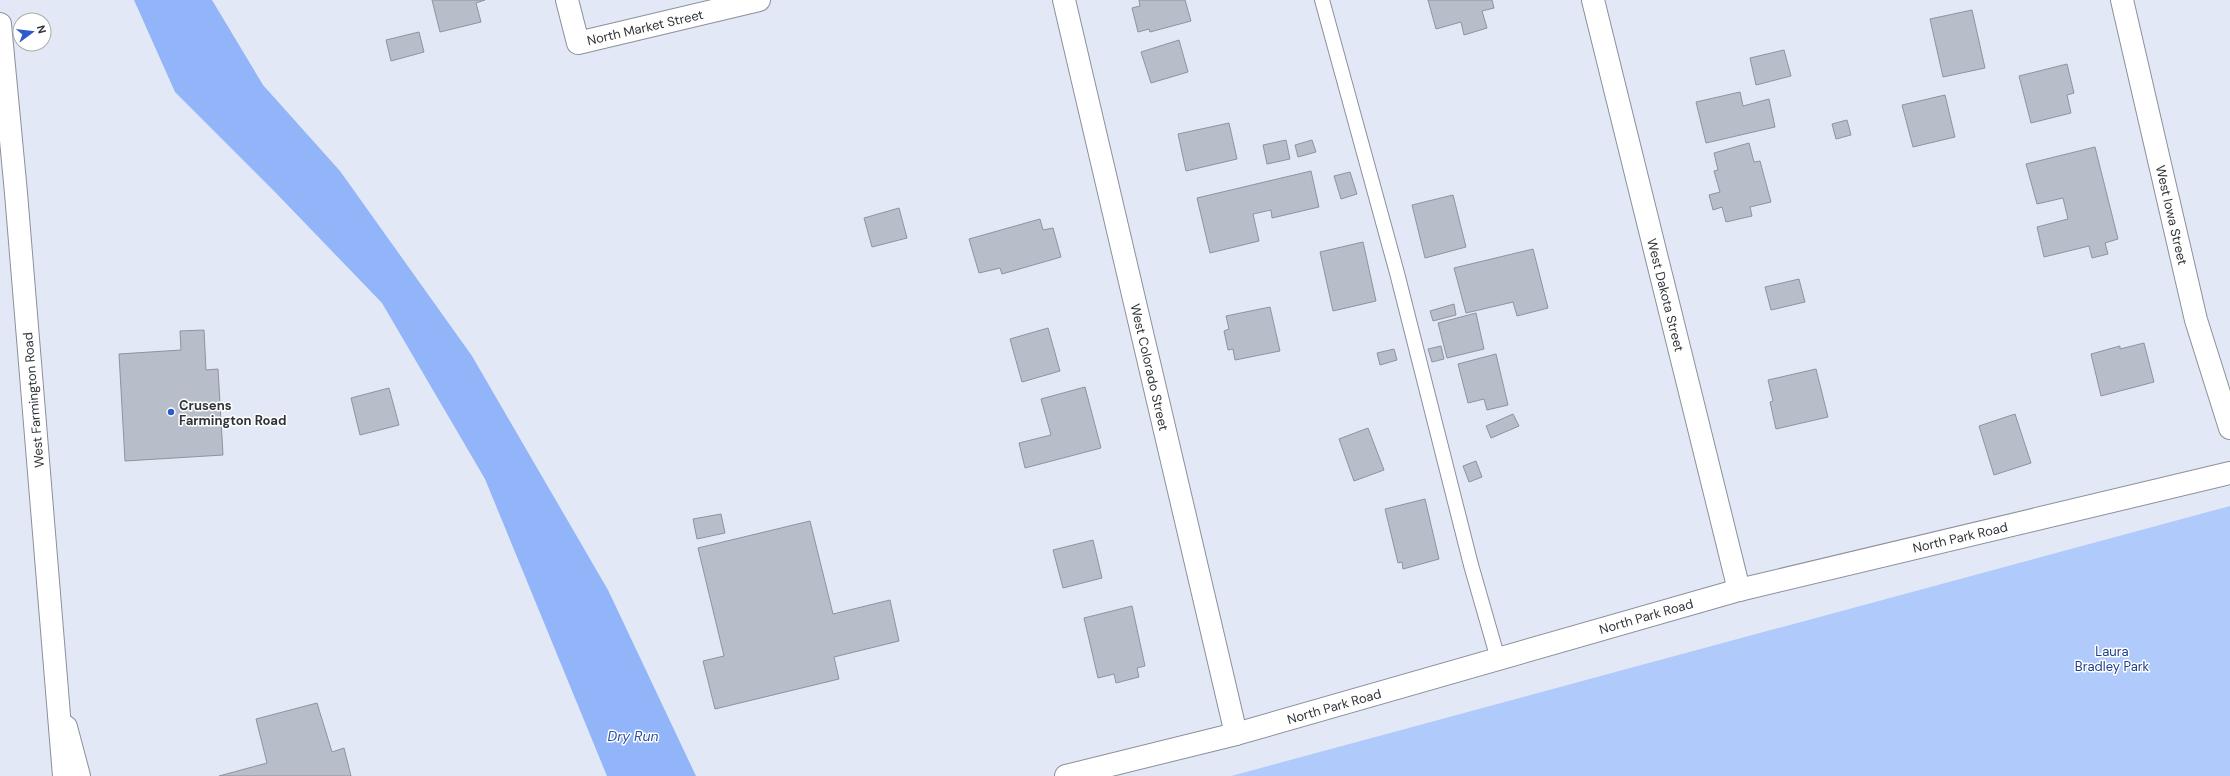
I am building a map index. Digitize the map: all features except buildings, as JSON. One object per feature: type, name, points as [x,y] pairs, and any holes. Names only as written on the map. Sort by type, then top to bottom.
[{"type":"street","name":"North Market Street","points":[[567,0],[578,43],[759,0]]},
{"type":"street","name":"West Colorado Street","points":[[1064,0],[1236,734]]},
{"type":"street","name":"West Dakota Street","points":[[1593,0],[1739,590]]},
{"type":"street","name":"West Iowa Street","points":[[2122,0],[2196,320],[2230,428]]},
{"type":"street","name":"West Farmington Road","points":[[0,24],[16,193],[64,776]]},
{"type":"street","name":"North Park Road","points":[[1066,776],[1236,734],[1739,590],[2230,473]]},
{"type":"street","points":[[57,695],[79,776]]},
{"type":"lane","points":[[1322,0],[1397,273],[1471,565],[1498,659]]},
{"type":"green space","name":"Laura Bradley Park","points":[[2230,506],[2230,776],[1231,776]]},
{"type":"water","name":"Dry Run","points":[[134,0],[212,0],[263,85],[340,171],[472,356],[608,590],[696,776],[607,776],[485,479],[382,303],[275,192],[175,92]]},
{"type":"place","name":"Crusens Farmington Road","points":[[171,412]]}]
